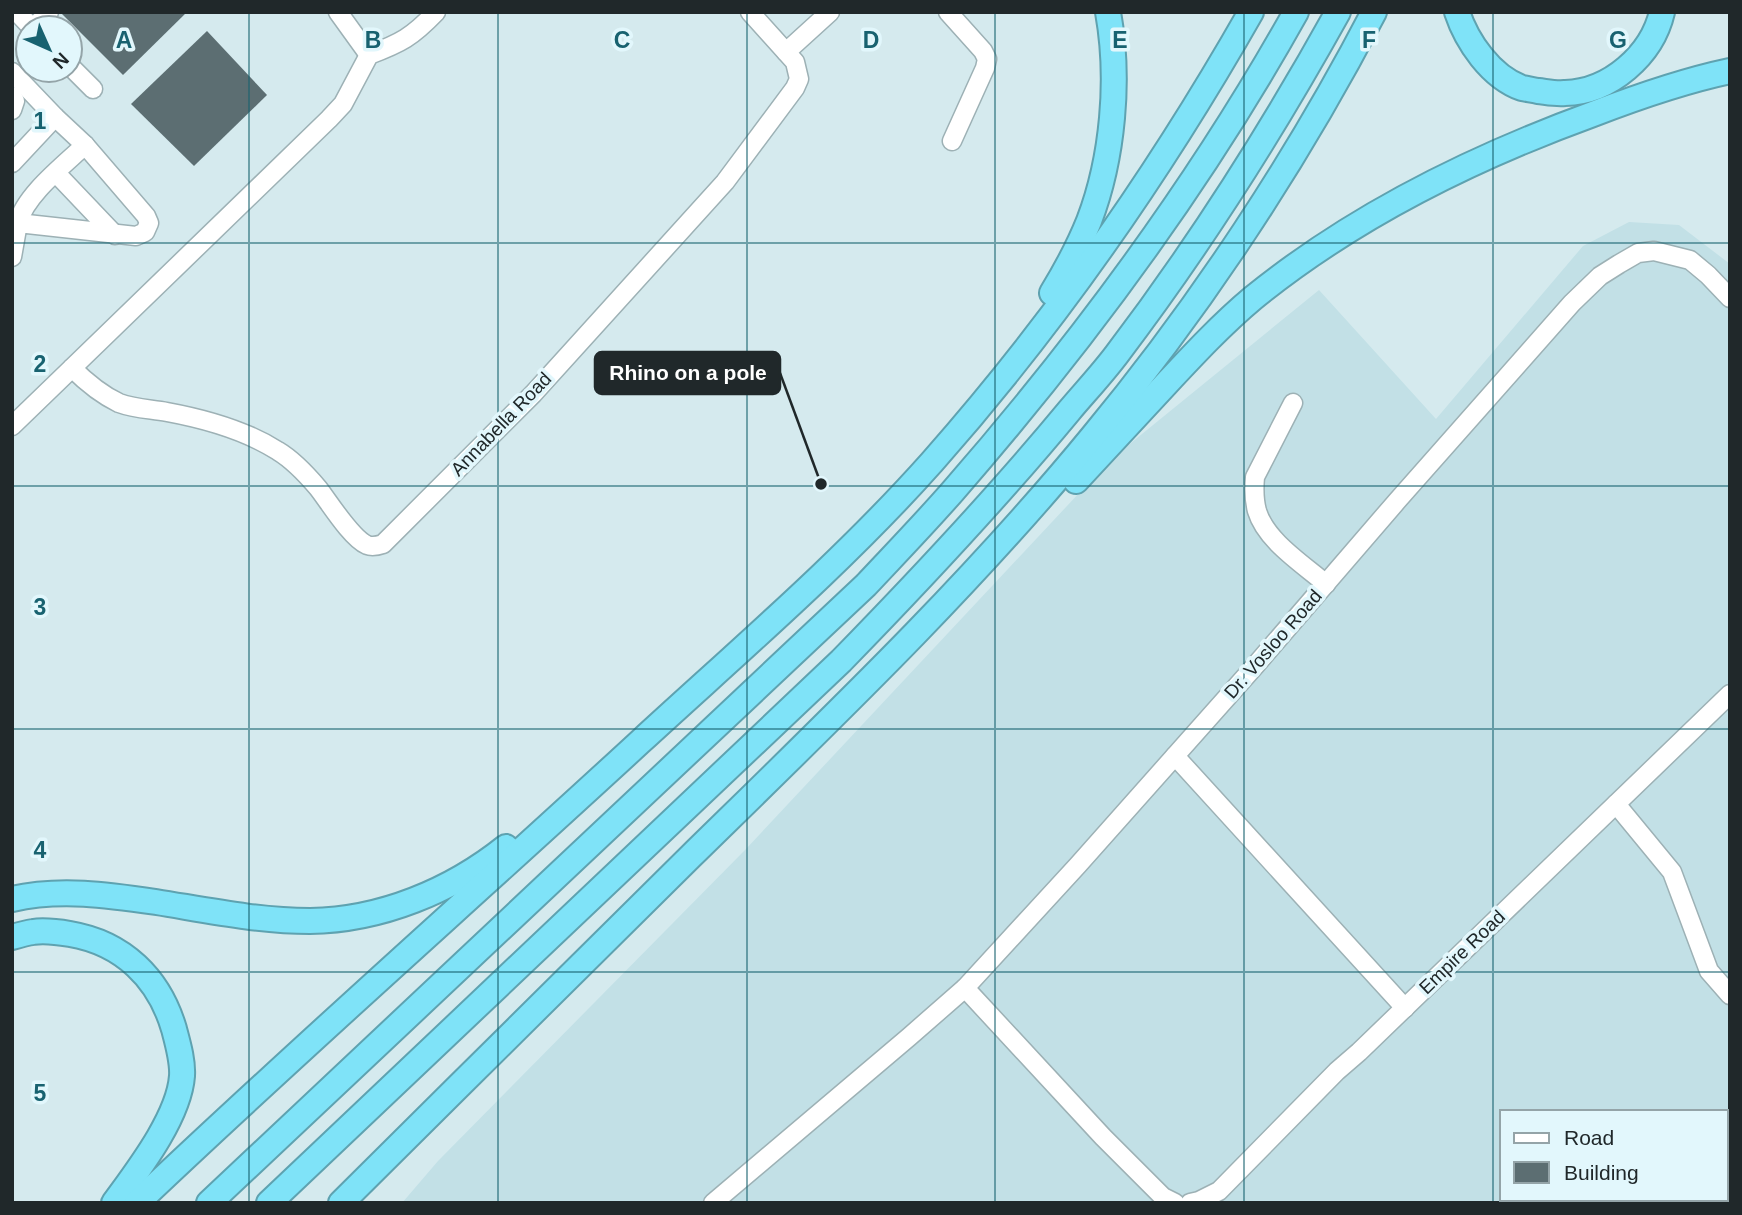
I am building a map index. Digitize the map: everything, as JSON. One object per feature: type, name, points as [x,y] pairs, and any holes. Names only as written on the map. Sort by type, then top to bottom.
[{"type":"highway","points":[[932,462],[1043,306],[1067,268],[1089,220],[1110,134],[1113,61],[1108,12]]},
{"type":"highway","points":[[137,1203],[233,1111],[559,818],[832,566],[932,462],[1049,322],[1086,270],[1187,120],[1251,12]]},
{"type":"highway","points":[[209,1203],[856,594],[951,493],[1050,375],[1127,274],[1212,152],[1296,12]]},
{"type":"highway","points":[[269,1203],[841,661],[1019,472],[1116,355],[1179,269],[1245,171],[1338,12]]},
{"type":"highway","points":[[341,1203],[872,679],[1051,486],[1145,370],[1232,250],[1352,55],[1374,12]]},
{"type":"highway","points":[[1457,12],[1473,46],[1493,69],[1506,79],[1522,88],[1566,94],[1597,85],[1631,65],[1651,40],[1662,12]]},
{"type":"highway","points":[[872,679],[897,663],[938,625],[1211,335],[1296,265],[1391,205],[1507,147],[1622,103],[1730,71]]},
{"type":"highway","points":[[12,899],[57,893],[89,893],[243,916],[311,921],[339,919],[396,908],[448,885],[492,858],[641,741]]},
{"type":"highway","points":[[12,937],[35,931],[59,932],[90,937],[121,952],[142,970],[170,1014],[178,1044],[182,1076],[175,1101],[151,1151],[114,1203]]},
{"type":"highway","points":[[348,1203],[402,1143]]},
{"type":"street","points":[[338,12],[369,55]]},
{"type":"street","points":[[12,426],[329,120],[343,104],[369,55],[398,44],[417,31],[436,12]]},
{"type":"street","name":"Annabella Road","points":[[72,368],[91,387],[122,404],[204,420],[241,432],[281,453],[316,486],[345,526],[363,542],[373,546],[383,544],[533,394],[725,182],[794,88],[799,79],[795,62],[750,12]]},
{"type":"street","points":[[948,12],[984,51],[987,59],[952,141]]},
{"type":"street","points":[[786,52],[826,13]]},
{"type":"street","points":[[12,72],[85,145],[146,216],[149,223],[145,232],[136,236],[15,222]]},
{"type":"street","points":[[84,80],[93,89]]},
{"type":"street","points":[[12,96],[15,101],[12,110]]},
{"type":"street","points":[[12,163],[55,117]]},
{"type":"street","points":[[12,257],[15,222],[29,201],[85,145]]},
{"type":"street","points":[[56,173],[115,235]]},
{"type":"street","name":"Dr. Vosloo Road","points":[[713,1203],[965,988],[1175,756],[1572,303],[1600,276],[1638,253],[1654,251],[1690,260],[1709,275],[1730,298]]},
{"type":"street","points":[[1293,403],[1255,477],[1256,509],[1263,525],[1275,540],[1326,584]]},
{"type":"street","name":"Empire Road","points":[[1191,1203],[1219,1191],[1337,1071],[1730,694]]},
{"type":"street","points":[[1175,756],[1405,1008]]},
{"type":"street","points":[[1616,804],[1672,872],[1709,971],[1730,995]]},
{"type":"street","points":[[965,988],[1103,1137],[1163,1197],[1175,1203]]},
{"type":"shaded area","points":[[1629,222],[1679,225],[1730,264],[1730,1203],[402,1203],[438,1161],[745,850],[1110,460],[1319,290],[1436,419],[1583,246]]},
{"type":"building","points":[[60,12],[187,12],[123,75],[84,36],[84,14]]},
{"type":"building","points":[[207,31],[267,95],[194,166],[131,104]]},
{"type":"place","name":"Rhino on a pole","points":[[821,484]]}]
